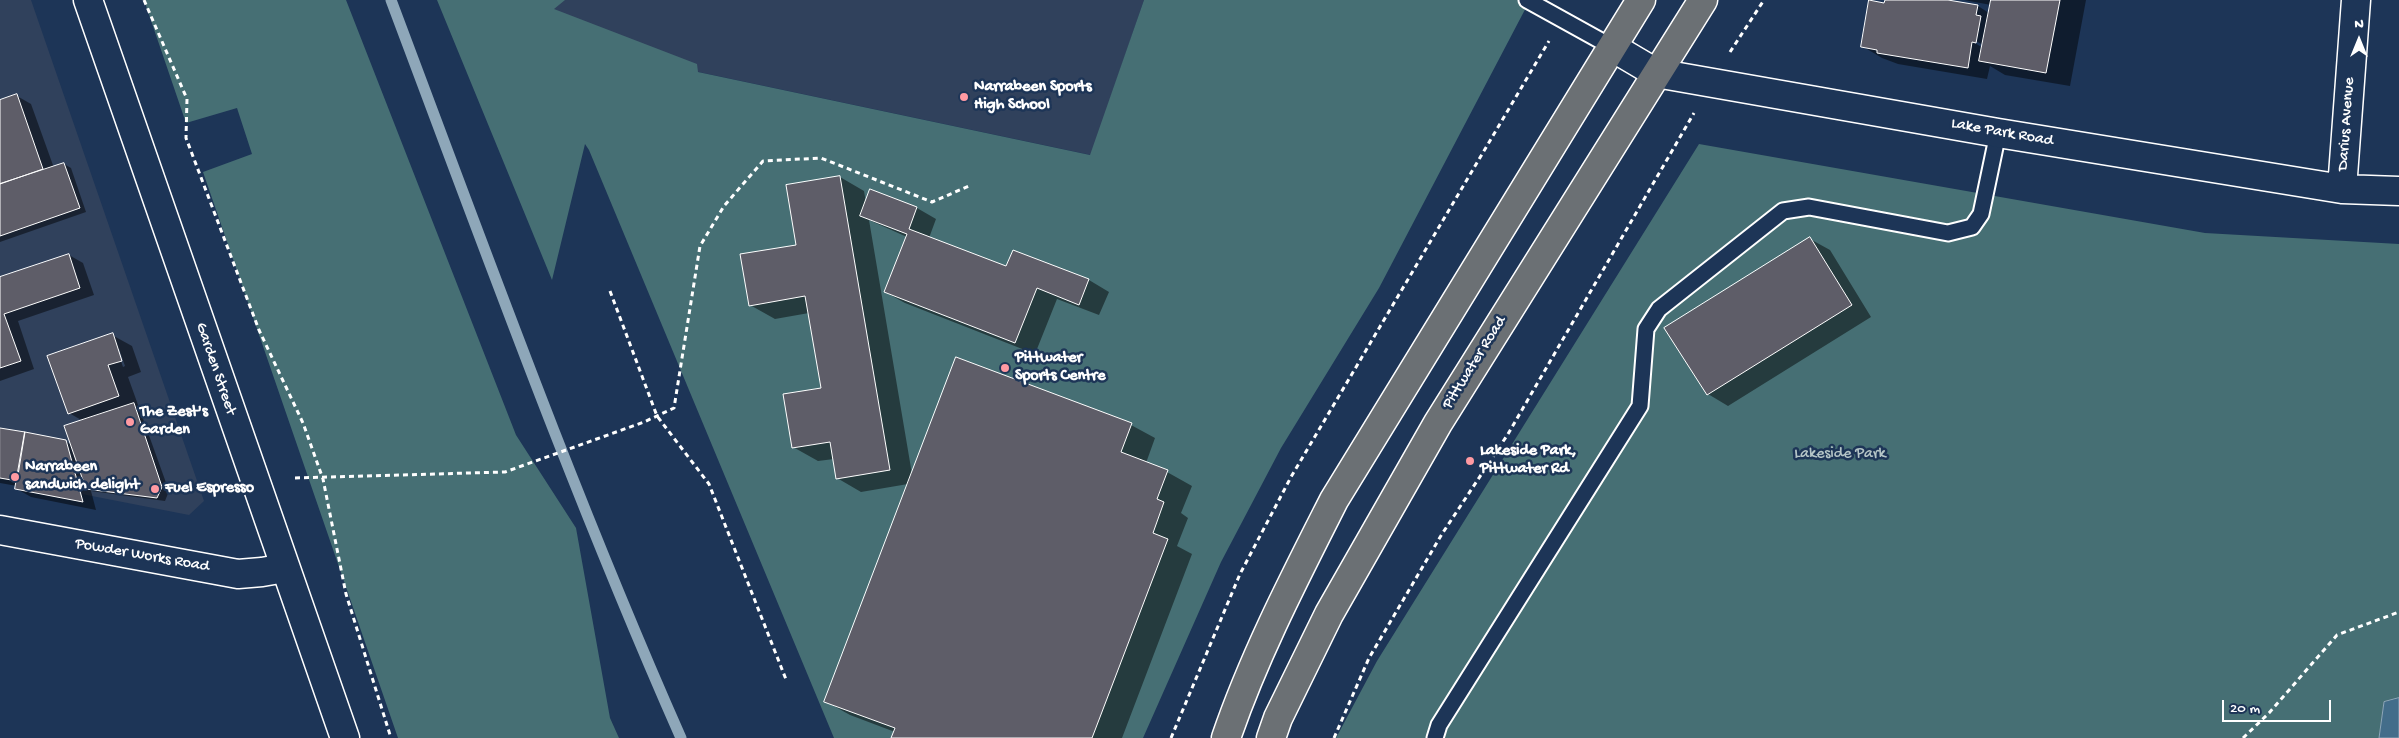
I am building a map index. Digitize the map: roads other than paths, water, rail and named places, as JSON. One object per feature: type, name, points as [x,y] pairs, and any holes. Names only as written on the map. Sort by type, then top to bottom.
[{"type":"highway","points":[[1226,738],[1238,704],[1285,600],[1334,500],[1641,0]]},
{"type":"highway","name":"Pittwater Road","points":[[1271,738],[1278,718],[1329,614],[1438,423],[1703,0]]},
{"type":"street","name":"Garden Street","points":[[88,0],[345,738]]},
{"type":"street","name":"Darius Avenue","points":[[2342,189],[2356,0]]},
{"type":"street","name":"Lake Park Road","points":[[1612,47],[1656,73],[1998,133],[2342,189],[2399,191]]},
{"type":"street","name":"Powder Works Road","points":[[0,530],[238,574],[285,568]]},
{"type":"lane","points":[[1527,0],[1612,47]]},
{"type":"lane","points":[[1436,738],[1439,725],[1640,406],[1646,329],[1659,309],[1783,211],[1809,207],[1948,233],[1972,227],[1981,214],[1998,133]]},
{"type":"waterway","points":[[391,0],[495,278],[567,463],[681,738]]},
{"type":"place","name":"Narrabeen Sports High School","points":[[964,97]]},
{"type":"place","name":"Pittwater Sports Centre","points":[[1005,368]]},
{"type":"place","name":"The Zest's Garden","points":[[130,422]]},
{"type":"place","name":"Lakeside Park, Pittwater Rd","points":[[1470,461]]},
{"type":"place","name":"Narrabeen sandwich delight","points":[[15,477]]},
{"type":"place","name":"Fuel Espresso","points":[[155,489]]},
{"type":"park label","name":"Lakeside Park","points":[[1840,455]]}]
